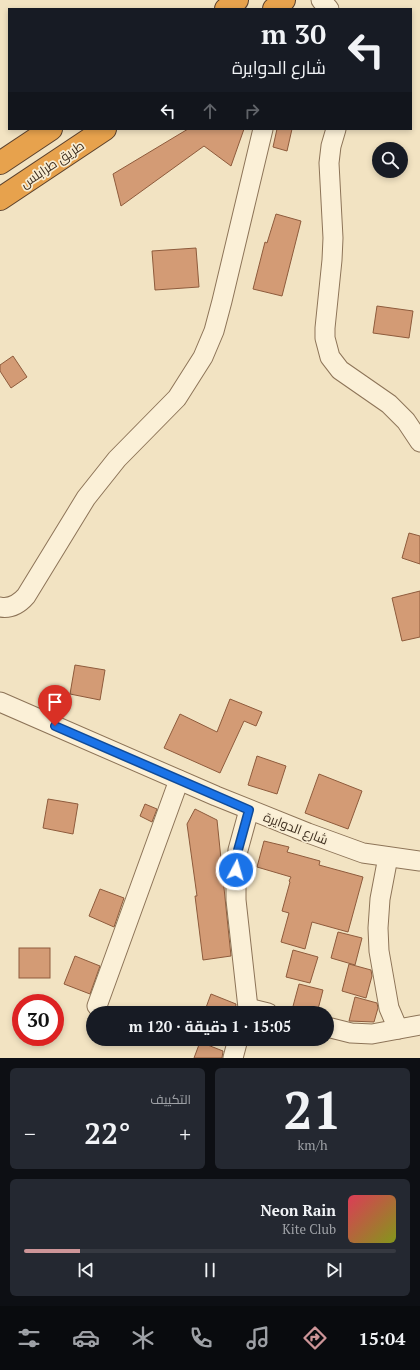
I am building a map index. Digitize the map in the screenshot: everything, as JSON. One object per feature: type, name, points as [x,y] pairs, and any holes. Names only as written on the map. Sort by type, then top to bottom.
[{"type":"highway","points":[[227,8],[236,0]]},
{"type":"highway","points":[[275,8],[284,0]]},
{"type":"highway","points":[[0,163],[49,130]]},
{"type":"highway","name":"طريق طرابلس","points":[[0,199],[104,130]]},
{"type":"street","points":[[321,0],[328,8]]},
{"type":"street","points":[[0,607],[12,606],[21,602],[26,596],[86,498],[117,459],[177,398],[203,357],[214,331],[263,130]]},
{"type":"street","points":[[336,130],[331,146],[329,163],[333,238],[325,328],[327,348],[334,364],[340,370],[389,404],[406,421],[420,442]]},
{"type":"street","name":"شارع الدوايرة","points":[[0,702],[249,810],[308,833],[363,853],[420,861]]},
{"type":"street","points":[[97,1006],[179,780]]},
{"type":"street","points":[[247,1006],[236,900],[236,870],[238,850],[249,810]]},
{"type":"street","points":[[388,857],[380,899],[378,943],[382,976],[389,1008],[398,1029]]},
{"type":"street","points":[[334,1029],[351,1033],[372,1034],[420,1025]]},
{"type":"street","points":[[233,1058],[236,1046]]},
{"type":"building","points":[[186,130],[244,130],[231,166],[204,146],[121,206],[113,174]]},
{"type":"building","points":[[277,130],[292,130],[287,151],[273,147]]},
{"type":"building","points":[[276,214],[301,221],[282,296],[253,289],[265,242],[267,243]]},
{"type":"building","points":[[196,248],[199,287],[155,290],[152,251]]},
{"type":"building","points":[[377,306],[413,311],[409,338],[373,333]]},
{"type":"building","points":[[13,356],[27,377],[11,388],[0,371],[0,365]]},
{"type":"building","points":[[409,533],[420,536],[420,564],[402,558]]},
{"type":"building","points":[[420,591],[420,637],[402,641],[392,598]]},
{"type":"building","points":[[75,665],[105,670],[100,700],[70,694]]},
{"type":"building","points":[[230,699],[262,712],[256,726],[244,721],[220,773],[164,748],[180,714],[217,732]]},
{"type":"building","points":[[257,756],[286,766],[277,794],[248,785]]},
{"type":"building","points":[[319,774],[362,791],[348,829],[305,813]]},
{"type":"building","points":[[48,799],[78,804],[73,834],[43,828]]},
{"type":"building","points":[[145,804],[157,809],[152,822],[140,816]]},
{"type":"building","points":[[195,809],[217,820],[231,956],[203,960],[195,896],[197,896],[187,824]]},
{"type":"building","points":[[264,841],[289,847],[287,852],[320,861],[319,865],[363,877],[348,932],[312,922],[305,949],[281,942],[289,913],[282,911],[291,877],[257,867]]},
{"type":"building","points":[[100,889],[124,898],[114,927],[89,916]]},
{"type":"building","points":[[338,932],[362,938],[355,965],[331,958]]},
{"type":"building","points":[[19,948],[50,948],[50,978],[19,978]]},
{"type":"building","points":[[293,950],[318,957],[310,983],[286,977]]},
{"type":"building","points":[[75,956],[100,966],[90,994],[64,984]]},
{"type":"building","points":[[349,964],[371,970],[372,976],[366,998],[342,991]]},
{"type":"building","points":[[299,984],[323,990],[319,1006],[293,1006]]},
{"type":"building","points":[[211,994],[236,1004],[236,1006],[207,1006]]},
{"type":"building","points":[[355,997],[377,1003],[378,1008],[374,1022],[349,1021]]},
{"type":"building","points":[[198,1046],[210,1046],[223,1051],[222,1058],[194,1058]]},
{"type":"route","points":[[55,726],[249,810],[238,850],[236,870]]}]
